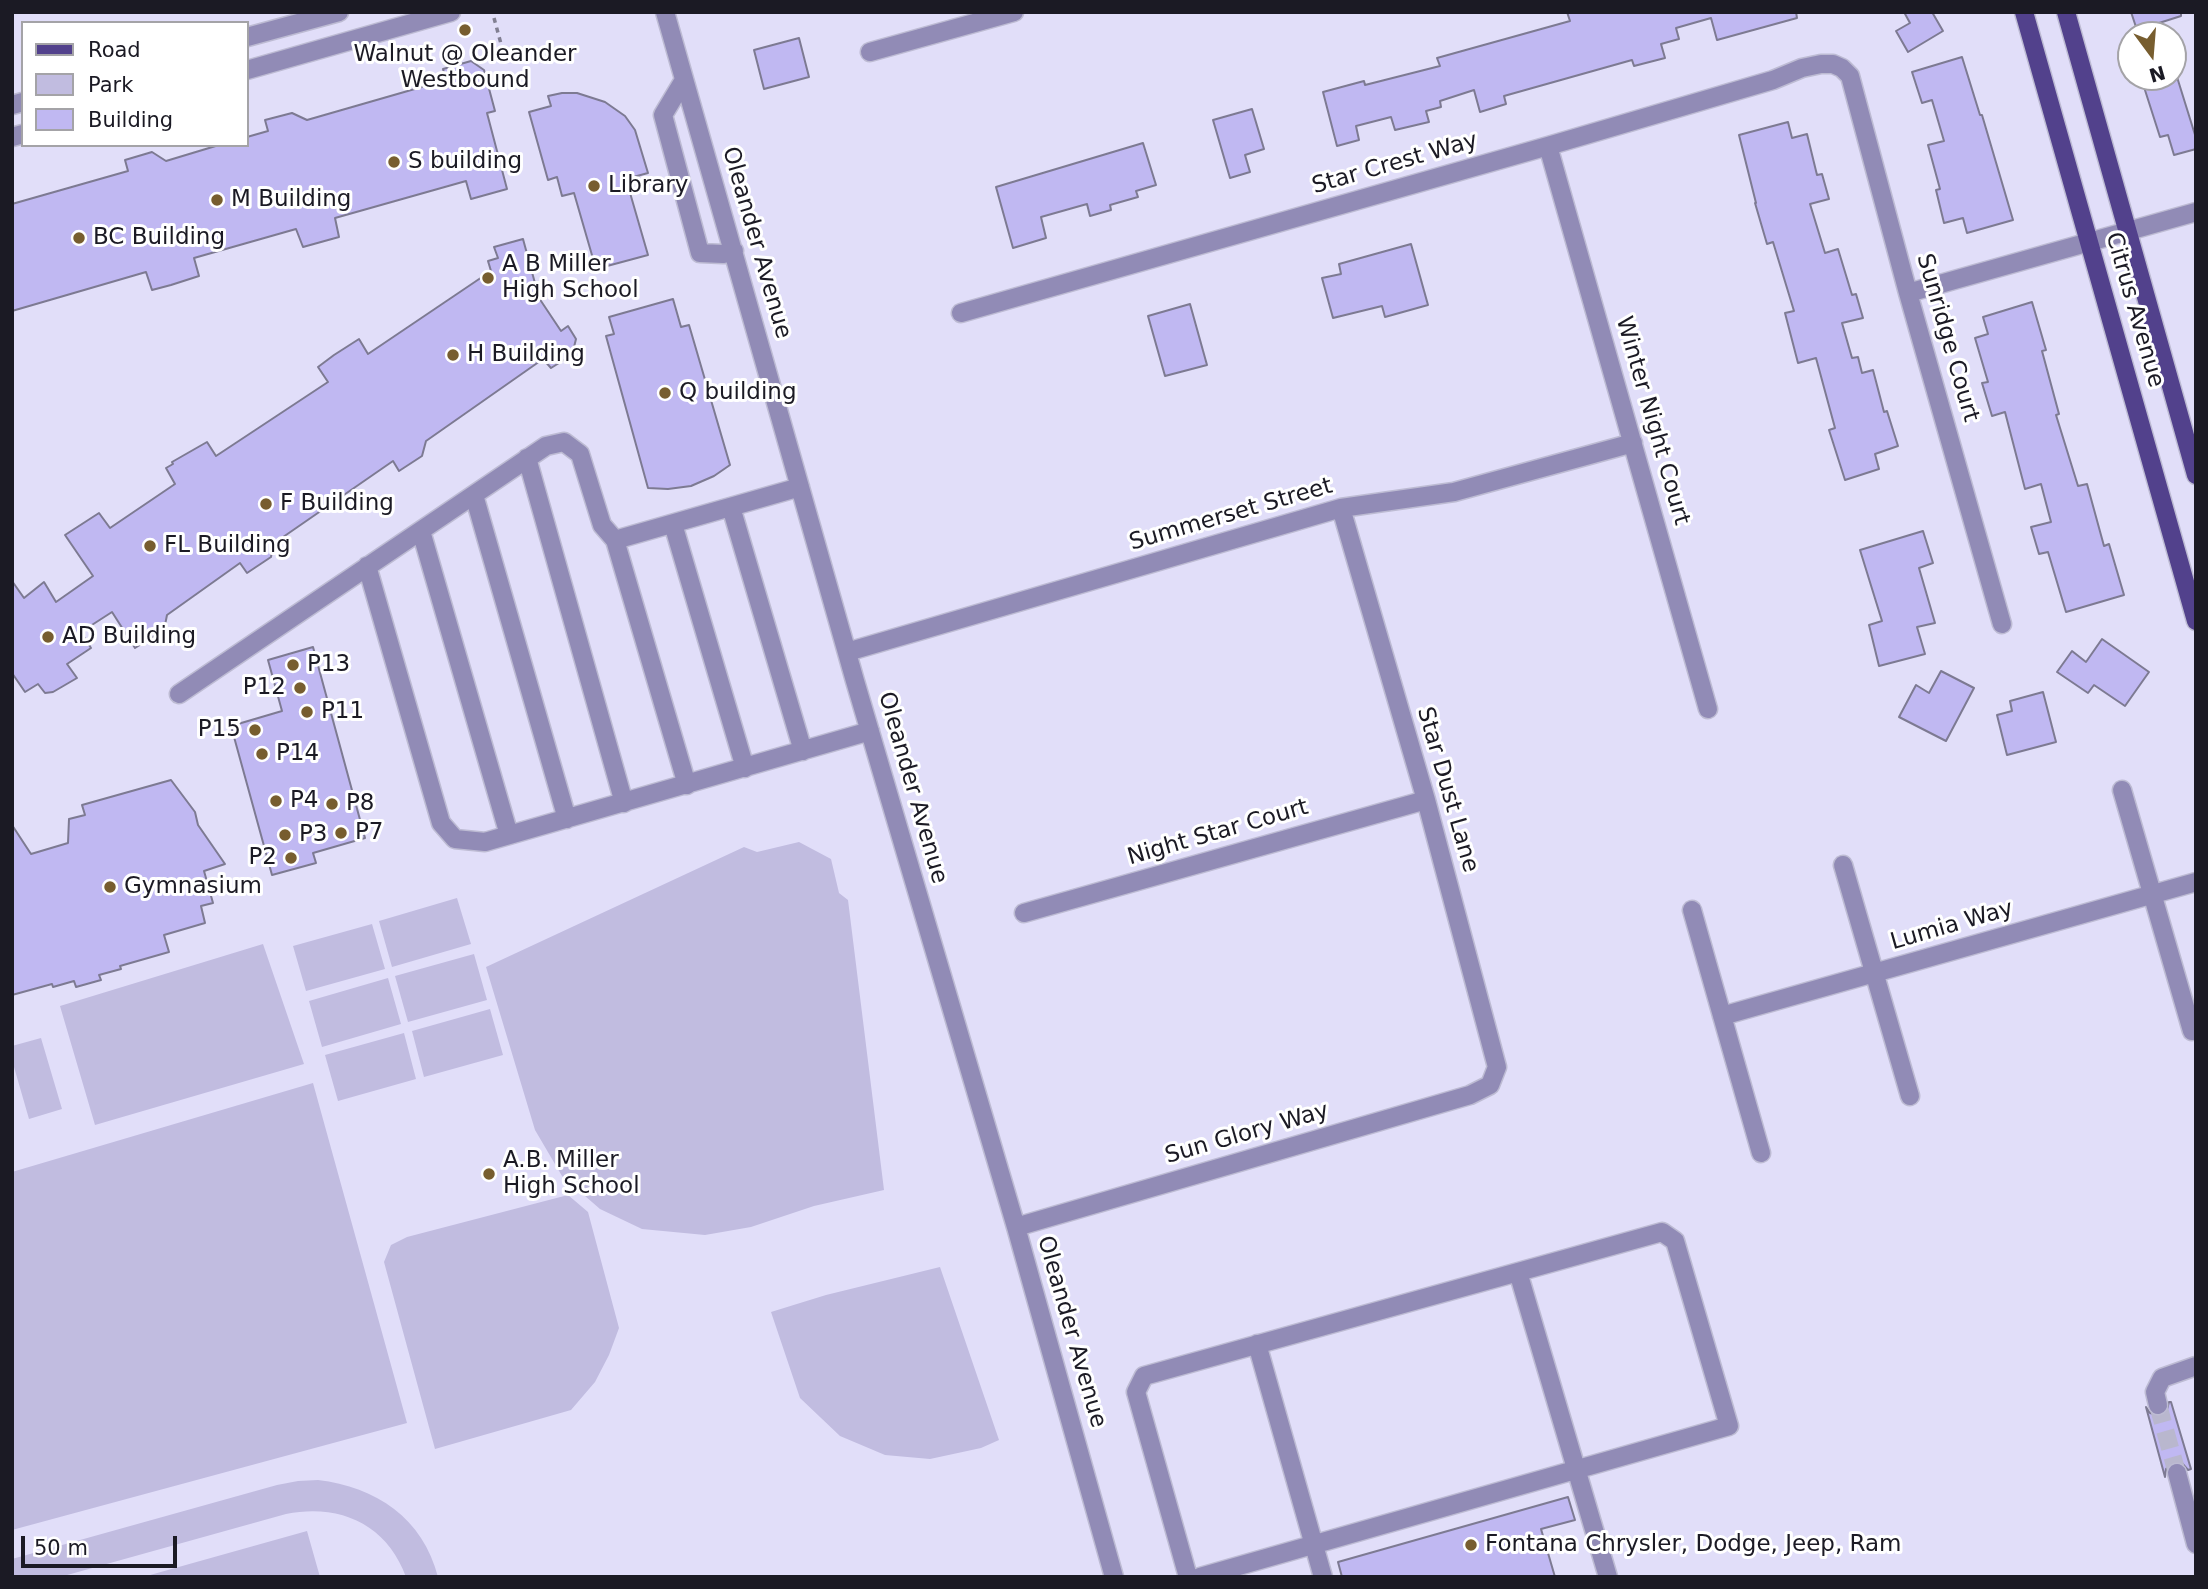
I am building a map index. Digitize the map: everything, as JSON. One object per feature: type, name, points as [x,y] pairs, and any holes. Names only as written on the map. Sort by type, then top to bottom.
[{"type":"main road","name":"Citrus Avenue","points":[[2024,12],[2196,621]]},
{"type":"main road","name":"Citrus Avenue","points":[[2066,12],[2196,475]]},
{"type":"street","points":[[248,37],[339,12]]},
{"type":"street","points":[[248,70],[451,12]]},
{"type":"street","name":"Oleander Avenue","points":[[665,12],[870,732],[1016,1227],[1114,1577]]},
{"type":"street","points":[[870,52],[1014,12]]},
{"type":"street","name":"Star Crest Way","points":[[961,313],[1548,146],[1773,80],[1802,68],[1833,64],[1842,68]]},
{"type":"street","name":"Sunridge Court","points":[[1842,68],[1850,76],[1853,85],[1908,293],[2002,624]]},
{"type":"street","points":[[684,80],[663,115],[691,225],[700,253],[723,254],[734,251]]},
{"type":"street","name":"Winter Night Court","points":[[1548,146],[1708,709]]},
{"type":"street","points":[[1908,293],[2196,212]]},
{"type":"street","points":[[179,694],[527,458],[546,446],[564,442],[580,454],[602,525],[615,540],[687,785]]},
{"type":"street","name":"Summerset Street","points":[[847,652],[1341,508],[1454,492],[1633,443]]},
{"type":"street","points":[[527,458],[624,803]]},
{"type":"street","points":[[615,540],[800,487]]},
{"type":"street","points":[[474,495],[566,819]]},
{"type":"street","points":[[732,507],[803,751]]},
{"type":"street","name":"Star Dust Lane","points":[[1341,508],[1426,800],[1497,1068],[1490,1085]]},
{"type":"street","points":[[673,524],[745,768]]},
{"type":"street","points":[[421,531],[509,835]]},
{"type":"street","points":[[367,566],[441,823],[455,839],[485,842],[870,732]]},
{"type":"street","points":[[2122,790],[2192,1031]]},
{"type":"street","name":"Night Star Court","points":[[1024,913],[1426,800]]},
{"type":"street","points":[[1843,865],[1910,1096]]},
{"type":"street","name":"Lumia Way","points":[[1722,1016],[2196,882]]},
{"type":"street","points":[[1692,911],[1761,1153]]},
{"type":"street","name":"Sun Glory Way","points":[[1016,1227],[1469,1095],[1490,1085]]},
{"type":"street","points":[[1188,1577],[1136,1392],[1144,1376],[1662,1232],[1675,1241],[1729,1426],[1200,1577]]},
{"type":"street","points":[[1518,1272],[1608,1577]]},
{"type":"street","points":[[1257,1344],[1323,1577]]},
{"type":"street","points":[[2158,1405],[2155,1392],[2162,1378],[2196,1366]]},
{"type":"street","points":[[2177,1474],[2196,1544]]},
{"type":"path","points":[[494,18],[504,55]]},
{"type":"green space","points":[[799,842],[831,859],[839,893],[848,900],[884,1190],[814,1206],[751,1227],[705,1235],[642,1229],[600,1209],[562,1176],[535,1130],[486,967],[744,847],[757,852]]},
{"type":"green space","points":[[457,898],[471,944],[392,967],[379,921]]},
{"type":"green space","points":[[372,924],[385,969],[306,991],[293,946]]},
{"type":"green space","points":[[263,944],[304,1064],[95,1125],[60,1006]]},
{"type":"green space","points":[[474,954],[487,1000],[408,1022],[395,976]]},
{"type":"green space","points":[[388,978],[401,1024],[322,1047],[309,1001]]},
{"type":"green space","points":[[490,1009],[503,1055],[424,1077],[412,1031]]},
{"type":"green space","points":[[404,1033],[416,1079],[338,1101],[325,1055]]},
{"type":"green space","points":[[41,1038],[62,1109],[29,1119],[12,1060],[12,1046]]},
{"type":"green space","points":[[313,1083],[407,1423],[12,1530],[12,1172]]},
{"type":"green space","points":[[568,1195],[588,1212],[619,1328],[595,1382],[571,1410],[435,1449],[384,1262],[391,1245],[407,1237]]},
{"type":"green space","points":[[940,1267],[999,1440],[981,1448],[930,1459],[885,1455],[840,1436],[800,1398],[771,1312],[826,1295]]},
{"type":"green space","points":[[318,1480],[359,1490],[394,1509],[409,1522],[421,1538],[438,1577],[406,1577],[387,1543],[359,1521],[342,1515],[306,1511],[286,1514],[60,1577],[12,1577],[12,1559],[277,1485]]},
{"type":"green space","points":[[307,1531],[320,1577],[143,1577]]},
{"type":"building","points":[[1567,12],[1796,12],[1797,18],[1717,40],[1711,18],[1676,28],[1679,39],[1661,44],[1665,58],[1634,66],[1632,60],[1504,96],[1506,104],[1480,112],[1474,90],[1440,101],[1441,107],[1426,111],[1429,122],[1395,130],[1391,117],[1356,126],[1359,140],[1337,146],[1323,92],[1364,81],[1365,85],[1440,66],[1437,58],[1570,21]]},
{"type":"building","points":[[1904,12],[1932,12],[1943,31],[1908,52],[1896,31],[1910,23]]},
{"type":"building","points":[[2131,12],[2181,12],[2181,16],[2165,21],[2134,21]]},
{"type":"building","points":[[799,38],[809,77],[764,89],[754,50]]},
{"type":"building","points":[[1962,57],[2013,220],[1967,233],[1963,218],[1944,223],[1936,190],[1940,189],[1928,145],[1944,141],[1932,100],[1922,103],[1912,72]]},
{"type":"building","points":[[471,61],[484,70],[495,111],[487,113],[507,189],[471,199],[466,181],[335,218],[339,237],[303,247],[296,229],[194,258],[199,276],[171,285],[152,290],[146,272],[12,311],[12,204],[128,171],[125,160],[152,152],[166,161],[212,147],[248,147],[248,137],[268,131],[265,120],[292,113],[307,120],[446,80],[443,69]]},
{"type":"building","points":[[2145,91],[2181,91],[2196,138],[2196,149],[2174,155],[2168,135],[2160,137]]},
{"type":"building","name":"Library","points":[[577,93],[605,102],[625,116],[635,130],[648,173],[626,179],[648,255],[596,269],[574,193],[562,196],[557,177],[548,180],[529,112],[551,106],[548,96]]},
{"type":"building","points":[[1252,109],[1264,149],[1245,155],[1250,172],[1230,178],[1213,120]]},
{"type":"building","points":[[1788,122],[1792,138],[1807,134],[1817,175],[1822,174],[1829,199],[1810,204],[1825,253],[1838,249],[1852,295],[1856,294],[1863,318],[1842,323],[1852,358],[1858,357],[1862,373],[1873,370],[1884,412],[1887,411],[1898,446],[1875,454],[1879,469],[1845,480],[1829,430],[1835,428],[1816,358],[1798,363],[1785,313],[1794,311],[1773,242],[1767,244],[1739,135]]},
{"type":"building","points":[[1143,143],[1156,185],[1136,191],[1138,197],[1110,205],[1111,210],[1090,216],[1087,204],[1041,217],[1046,238],[1013,248],[996,187]]},
{"type":"building","points":[[523,239],[539,298],[561,331],[568,326],[576,339],[572,355],[551,368],[543,359],[426,441],[422,456],[399,471],[393,461],[273,544],[271,557],[247,573],[240,563],[167,615],[164,630],[135,648],[112,612],[81,632],[91,648],[67,664],[77,678],[53,692],[45,693],[38,684],[25,692],[12,673],[12,581],[24,598],[44,582],[56,602],[93,576],[65,535],[99,513],[110,528],[175,484],[166,468],[173,464],[172,462],[207,442],[216,456],[328,382],[318,367],[334,355],[359,339],[368,354],[491,271],[488,261],[498,258],[494,247]]},
{"type":"building","points":[[1411,244],[1428,305],[1385,317],[1382,306],[1333,318],[1322,278],[1341,274],[1339,264]]},
{"type":"building","name":"Q building","points":[[673,299],[681,327],[689,325],[730,465],[691,486],[648,488],[606,336],[614,334],[609,317]]},
{"type":"building","points":[[2032,302],[2046,350],[2042,351],[2059,414],[2056,415],[2078,486],[2087,484],[2104,546],[2109,544],[2124,595],[2066,612],[2048,552],[2039,554],[2031,527],[2051,522],[2041,484],[2025,489],[2005,412],[1992,416],[1982,383],[1988,382],[1975,338],[1988,334],[1983,317]]},
{"type":"building","points":[[1190,304],[1207,365],[1165,376],[1148,316]]},
{"type":"building","points":[[1923,531],[1933,563],[1919,568],[1935,623],[1917,627],[1925,654],[1879,666],[1869,625],[1882,621],[1860,550]]},
{"type":"building","points":[[2102,639],[2149,672],[2125,706],[2094,685],[2088,693],[2057,672],[2072,651],[2086,662]]},
{"type":"building","points":[[313,647],[365,838],[313,853],[316,863],[272,875],[231,726],[282,711],[268,660]]},
{"type":"building","points":[[1941,671],[1974,688],[1946,741],[1899,717],[1916,685],[1929,693]]},
{"type":"building","points":[[2043,692],[2056,742],[2007,755],[1997,715],[2012,711],[2010,701]]},
{"type":"building","name":"Gymnasium","points":[[171,780],[195,812],[198,825],[225,864],[204,871],[213,903],[201,906],[205,923],[164,935],[169,952],[120,966],[121,969],[99,975],[101,980],[76,987],[74,981],[53,987],[52,984],[12,995],[12,825],[31,854],[68,843],[69,819],[85,815],[82,805]]},
{"type":"building","points":[[2169,1402],[2191,1469],[2188,1470],[2181,1462],[2173,1462],[2166,1469],[2165,1477],[2146,1407],[2150,1413],[2160,1416],[2166,1413]]},
{"type":"building","name":"Fontana Chrysler, Dodge, Jeep, Ram","points":[[1568,1497],[1575,1520],[1541,1529],[1555,1577],[1342,1577],[1338,1562]]},
{"type":"tunnel","points":[[2158,1405],[2177,1473]]},
{"type":"place","name":"Walnut @ Oleander Westbound","points":[[465,30]]},
{"type":"place","name":"S building","points":[[394,162]]},
{"type":"place","name":"Library","points":[[594,186]]},
{"type":"place","name":"M Building","points":[[217,200]]},
{"type":"place","name":"BC Building","points":[[79,238]]},
{"type":"place","name":"A B Miller High School","points":[[488,278]]},
{"type":"place","name":"H Building","points":[[453,355]]},
{"type":"place","name":"Q building","points":[[665,393]]},
{"type":"place","name":"F Building","points":[[266,504]]},
{"type":"place","name":"FL Building","points":[[150,546]]},
{"type":"place","name":"AD Building","points":[[48,637]]},
{"type":"place","name":"P13","points":[[293,665]]},
{"type":"place","name":"P12","points":[[300,688]]},
{"type":"place","name":"P11","points":[[307,712]]},
{"type":"place","name":"P15","points":[[255,730]]},
{"type":"place","name":"P14","points":[[262,754]]},
{"type":"place","name":"P4","points":[[276,801]]},
{"type":"place","name":"P8","points":[[332,804]]},
{"type":"place","name":"P7","points":[[341,833]]},
{"type":"place","name":"P3","points":[[285,835]]},
{"type":"place","name":"P2","points":[[291,858]]},
{"type":"place","name":"Gymnasium","points":[[110,887]]},
{"type":"place","name":"A.B. Miller High School","points":[[489,1174]]},
{"type":"place","name":"Fontana Chrysler, Dodge, Jeep, Ram","points":[[1471,1545]]}]
